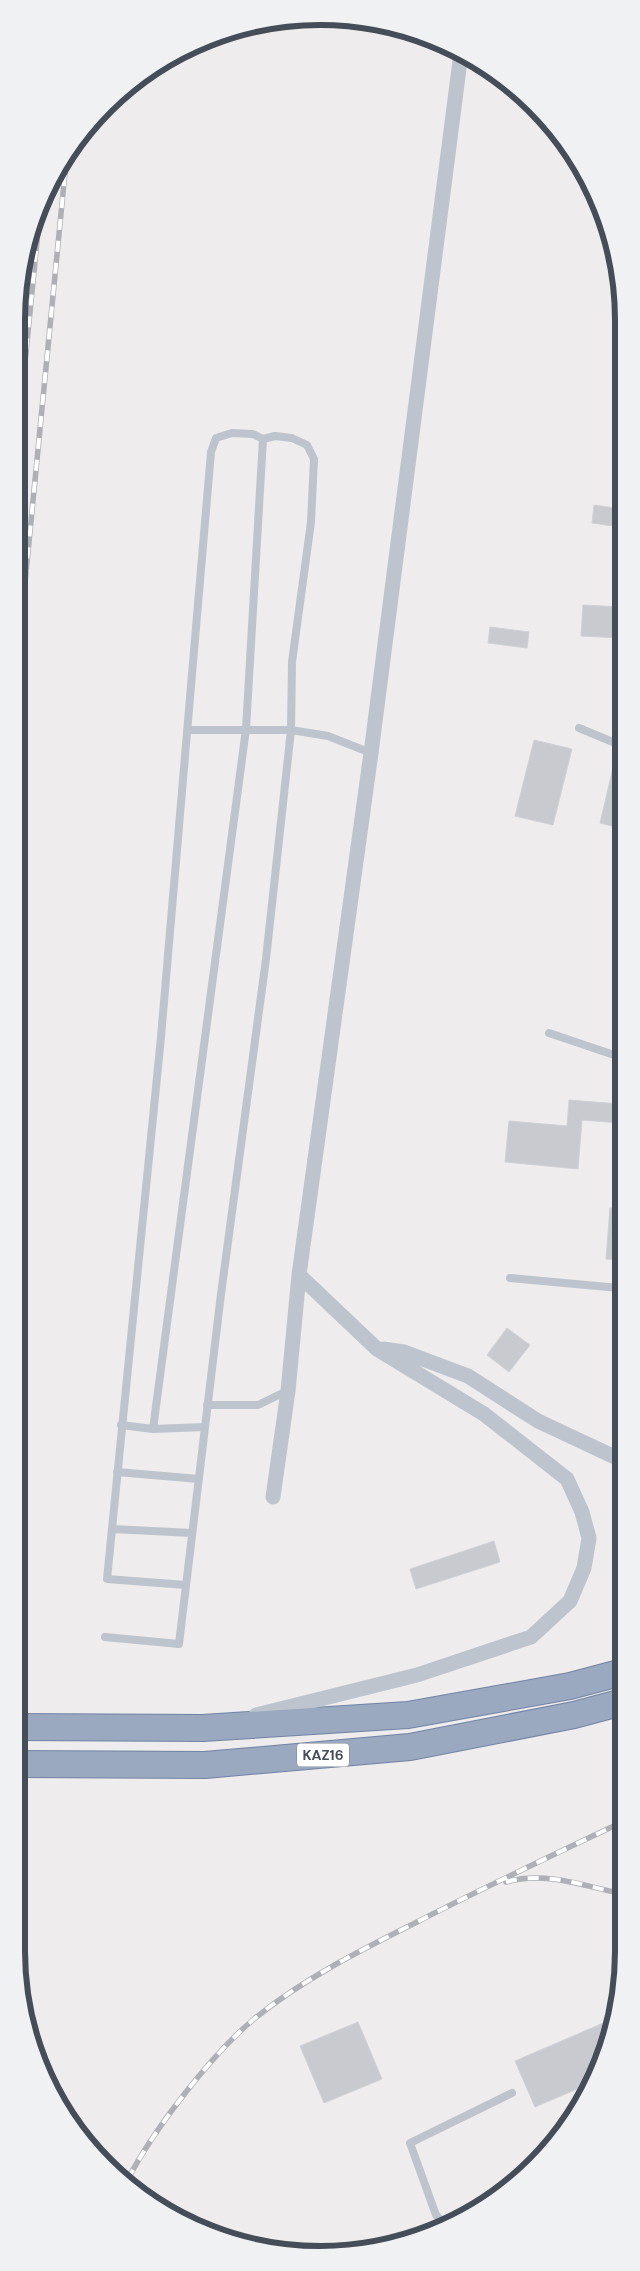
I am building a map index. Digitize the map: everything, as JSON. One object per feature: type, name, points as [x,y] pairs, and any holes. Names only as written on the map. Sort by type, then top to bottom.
[{"type":"highway","name":"KAZ16","points":[[25,1727],[203,1728],[408,1715],[570,1686],[615,1674]]},
{"type":"highway","name":"KAZ16","points":[[25,1764],[205,1765],[410,1747],[574,1715],[615,1704]]},
{"type":"street","points":[[273,1497],[288,1391],[299,1274],[371,753],[460,61]]},
{"type":"street","points":[[203,1728],[417,1675],[531,1637],[570,1601],[584,1568],[589,1538],[582,1512],[567,1479],[484,1414],[377,1349],[299,1274]]},
{"type":"street","points":[[377,1349],[404,1352],[468,1376],[538,1421],[615,1457]]},
{"type":"lane","points":[[105,1637],[179,1644],[199,1479],[207,1405],[266,959],[291,730],[292,662],[310,522],[314,459],[307,445],[292,438],[275,436],[263,439],[253,434],[232,433],[216,438],[212,452],[161,1037],[107,1579],[186,1586]]},
{"type":"lane","points":[[153,1429],[246,729],[263,439]]},
{"type":"lane","points":[[579,728],[615,743]]},
{"type":"lane","points":[[188,730],[291,730],[328,736],[371,753]]},
{"type":"lane","points":[[549,1033],[615,1055]]},
{"type":"lane","points":[[510,1278],[615,1288]]},
{"type":"lane","points":[[207,1405],[258,1405],[288,1391]]},
{"type":"lane","points":[[122,1425],[153,1429],[205,1427]]},
{"type":"lane","points":[[117,1472],[199,1479]]},
{"type":"lane","points":[[112,1529],[192,1533]]},
{"type":"lane","points":[[441,2220],[436,2215],[410,2143],[512,2093]]},
{"type":"building","points":[[594,505],[615,508],[615,526],[592,523]]},
{"type":"building","points":[[583,605],[615,607],[615,638],[581,636]]},
{"type":"building","points":[[490,627],[529,632],[527,648],[488,643]]},
{"type":"building","points":[[534,740],[572,749],[553,825],[515,816]]},
{"type":"building","points":[[615,759],[615,827],[600,823]]},
{"type":"building","points":[[569,1100],[615,1104],[615,1123],[582,1120],[578,1169],[505,1162],[509,1121],[567,1126]]},
{"type":"building","points":[[610,1208],[615,1208],[615,1260],[606,1259]]},
{"type":"building","points":[[507,1328],[530,1345],[509,1372],[487,1355]]},
{"type":"building","points":[[494,1541],[500,1562],[416,1589],[410,1569]]},
{"type":"building","points":[[358,2022],[382,2079],[324,2103],[300,2046]]},
{"type":"building","points":[[606,2022],[593,2064],[581,2087],[535,2107],[515,2061]]},
{"type":"railway","points":[[25,583],[65,172]]},
{"type":"railway","points":[[25,363],[38,236]]},
{"type":"railway","points":[[129,2176],[168,2116],[202,2072],[237,2034],[273,2004],[312,1978],[375,1943],[492,1884],[615,1825]]},
{"type":"railway","points":[[506,1882],[534,1878],[562,1880],[615,1892]]}]
